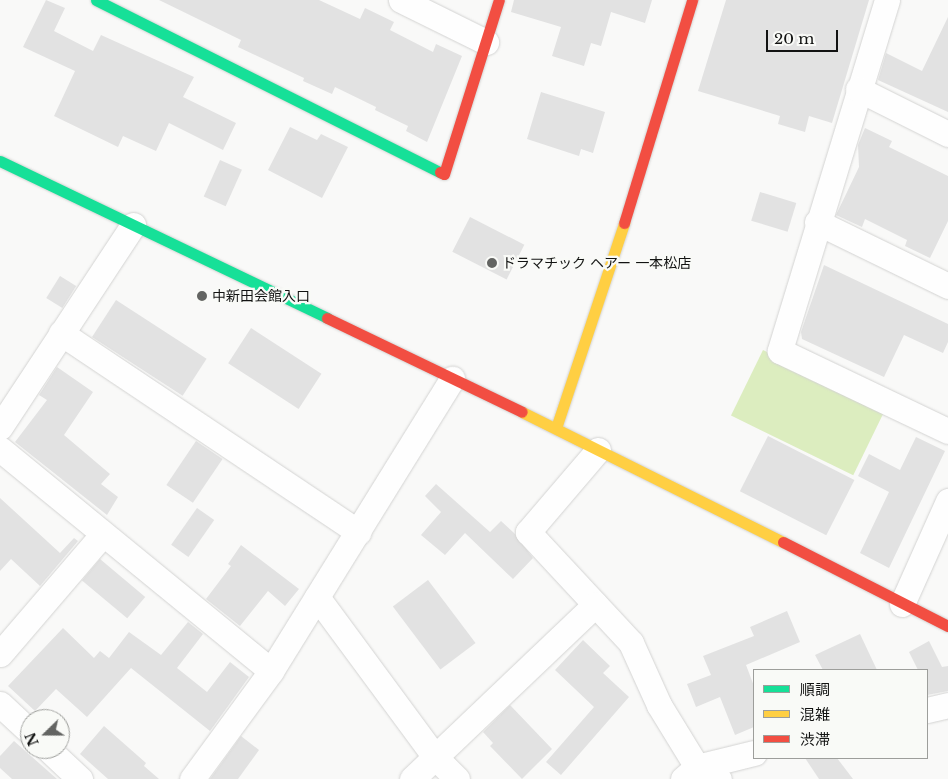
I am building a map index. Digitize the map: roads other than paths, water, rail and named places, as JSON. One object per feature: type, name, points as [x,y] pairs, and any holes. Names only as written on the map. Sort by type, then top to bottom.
[{"type":"street","points":[[96,0],[444,174],[498,0]]},
{"type":"street","points":[[401,0],[486,42]]},
{"type":"street","points":[[556,428],[612,264],[692,0]]},
{"type":"street","points":[[887,0],[817,222],[780,350],[948,431]]},
{"type":"street","points":[[858,89],[948,134]]},
{"type":"street","points":[[0,161],[556,428],[948,626]]},
{"type":"street","points":[[817,222],[948,286]]},
{"type":"street","points":[[0,427],[133,225]]},
{"type":"street","points":[[61,332],[358,532]]},
{"type":"street","points":[[192,779],[271,671],[452,378]]},
{"type":"street","points":[[0,449],[271,671]]},
{"type":"street","points":[[598,450],[528,532],[631,644],[690,773]]},
{"type":"street","points":[[902,604],[948,502]]},
{"type":"street","points":[[0,654],[104,534]]},
{"type":"street","points":[[317,597],[434,757],[457,779]]},
{"type":"street","points":[[412,779],[596,605]]},
{"type":"street","points":[[0,704],[20,723]]},
{"type":"street","points":[[928,710],[948,705]]},
{"type":"street","points":[[690,773],[753,753]]},
{"type":"street","points":[[59,759],[80,779]]},
{"type":"street","points":[[690,773],[719,779]]},
{"type":"place","name":"ドラマチック ヘアー 一本松店","points":[[492,263]]},
{"type":"place","name":"中新田会館入口","points":[[202,296]]}]
